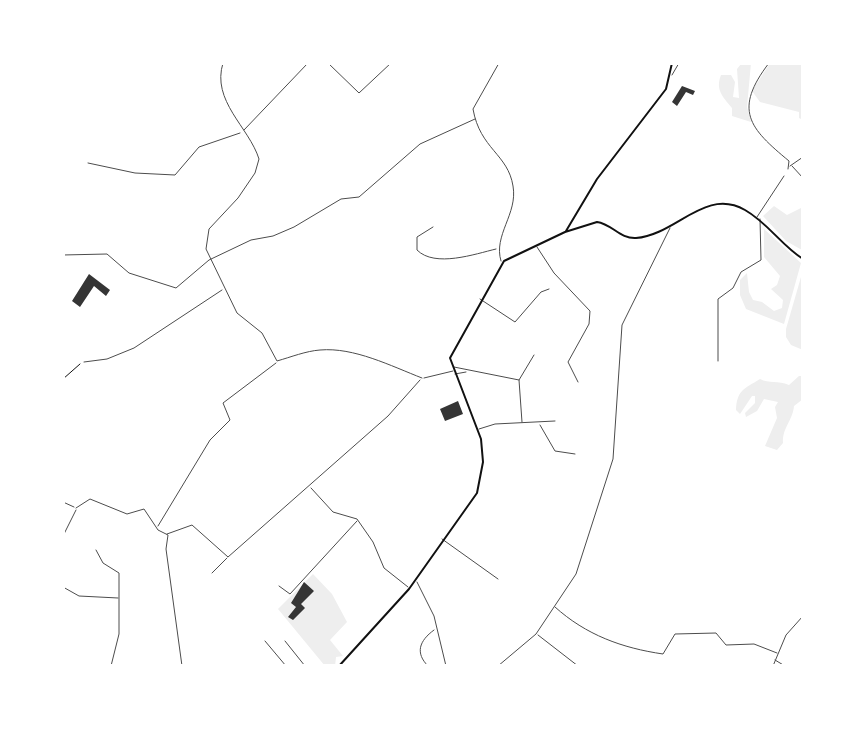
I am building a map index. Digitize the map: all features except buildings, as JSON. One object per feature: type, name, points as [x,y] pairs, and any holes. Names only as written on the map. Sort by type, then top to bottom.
[{"type":"main road","points":[[565,232],[597,179],[652,111],[672,75],[673,63]]},
{"type":"main road","points":[[339,666],[410,589],[477,491],[483,459],[478,429],[450,363],[451,353],[462,339],[502,263],[565,232],[598,222],[625,237],[636,238],[670,228],[714,203],[739,207],[759,218],[803,259]]},
{"type":"street","points":[[223,63],[221,77],[230,110],[258,155],[258,165],[234,204],[218,217],[209,230],[206,249],[237,313],[262,333],[277,361]]},
{"type":"street","points":[[88,163],[130,172],[175,176],[199,147],[242,132],[308,63]]},
{"type":"street","points":[[328,63],[359,93],[391,63]]},
{"type":"street","points":[[499,63],[475,102],[475,119],[484,141],[506,166],[514,188],[513,211],[498,249],[502,263]]},
{"type":"street","points":[[672,75],[679,63]]},
{"type":"street","points":[[769,63],[752,88],[748,110],[761,139],[789,160],[789,168]]},
{"type":"street","points":[[63,256],[107,254],[129,273],[174,289],[209,260],[252,240],[273,236],[294,227],[340,199],[359,197],[419,145],[475,119]]},
{"type":"street","points":[[789,168],[803,157]]},
{"type":"street","points":[[789,168],[794,166],[803,178]]},
{"type":"street","points":[[718,361],[718,299],[732,289],[741,272],[761,260],[759,218],[784,176]]},
{"type":"street","points":[[433,227],[416,237],[417,250],[423,255],[455,259],[498,249]]},
{"type":"street","points":[[498,666],[536,634],[577,572],[612,461],[622,322],[670,228]]},
{"type":"street","points":[[535,246],[554,273],[590,312],[588,325],[568,361],[568,367],[578,382]]},
{"type":"street","points":[[84,362],[109,359],[135,348],[224,289]]},
{"type":"street","points":[[481,299],[515,322],[541,292],[549,289]]},
{"type":"street","points":[[157,527],[169,512],[210,440],[230,420],[223,403],[253,384],[277,361],[314,350],[335,350],[366,357],[422,378]]},
{"type":"street","points":[[522,424],[519,380],[534,355]]},
{"type":"street","points":[[212,573],[388,416],[422,378],[453,370],[519,380]]},
{"type":"street","points":[[453,370],[461,374]]},
{"type":"street","points":[[458,379],[466,372]]},
{"type":"street","points":[[478,429],[495,424],[555,421]]},
{"type":"street","points":[[540,423],[555,451],[575,454]]},
{"type":"street","points":[[309,486],[333,512],[358,520],[374,544],[383,566],[410,589]]},
{"type":"street","points":[[63,536],[73,521],[76,508],[90,499],[128,514],[145,509],[157,527],[167,534]]},
{"type":"street","points":[[63,502],[76,508]]},
{"type":"street","points":[[279,586],[290,594],[342,541],[358,520]]},
{"type":"street","points":[[167,534],[192,525],[228,556]]},
{"type":"street","points":[[167,534],[166,549],[182,666]]},
{"type":"street","points":[[442,539],[498,579]]},
{"type":"street","points":[[96,550],[103,563],[118,571],[118,636],[111,666]]},
{"type":"street","points":[[416,580],[434,616],[446,666]]},
{"type":"street","points":[[63,587],[79,596],[118,597]]},
{"type":"street","points":[[554,606],[589,632],[636,649],[663,654],[675,634],[701,631],[717,634],[726,645],[752,644],[777,653]]},
{"type":"street","points":[[774,666],[787,633],[803,616]]},
{"type":"street","points":[[428,666],[420,658],[419,651],[425,638],[436,629]]},
{"type":"street","points":[[536,634],[578,666]]},
{"type":"street","points":[[265,641],[286,666]]},
{"type":"street","points":[[285,641],[305,666]]},
{"type":"street","points":[[775,660],[785,666]]},
{"type":"path","points":[[63,379],[84,362]]},
{"type":"shaded area","points":[[751,63],[747,107],[751,122],[732,116],[732,108],[721,93],[719,85],[721,75],[731,75],[735,82],[733,97],[739,98],[737,69],[741,64]]},
{"type":"shaded area","points":[[770,63],[803,63],[803,120],[799,118],[799,112],[760,102],[752,91]]},
{"type":"shaded area","points":[[774,206],[787,215],[803,207],[802,250],[786,241],[763,216]]},
{"type":"shaded area","points":[[764,229],[801,263],[784,324],[746,309],[740,295],[740,280],[747,273],[749,292],[753,300],[762,302],[774,311],[782,308],[783,300],[771,289],[777,285],[780,276],[764,257]]},
{"type":"shaded area","points":[[803,270],[803,350],[791,345],[786,337],[786,329]]},
{"type":"shaded area","points":[[799,376],[803,376],[803,399],[794,406],[783,443],[777,450],[765,446],[777,418],[775,407],[778,402],[764,399],[757,411],[746,417],[745,413],[755,403],[755,396],[752,396],[740,414],[736,410],[740,394],[760,379],[789,385]]},
{"type":"shaded area","points":[[313,574],[332,594],[347,622],[330,640],[343,656],[336,657],[335,666],[325,666],[278,609]]}]
